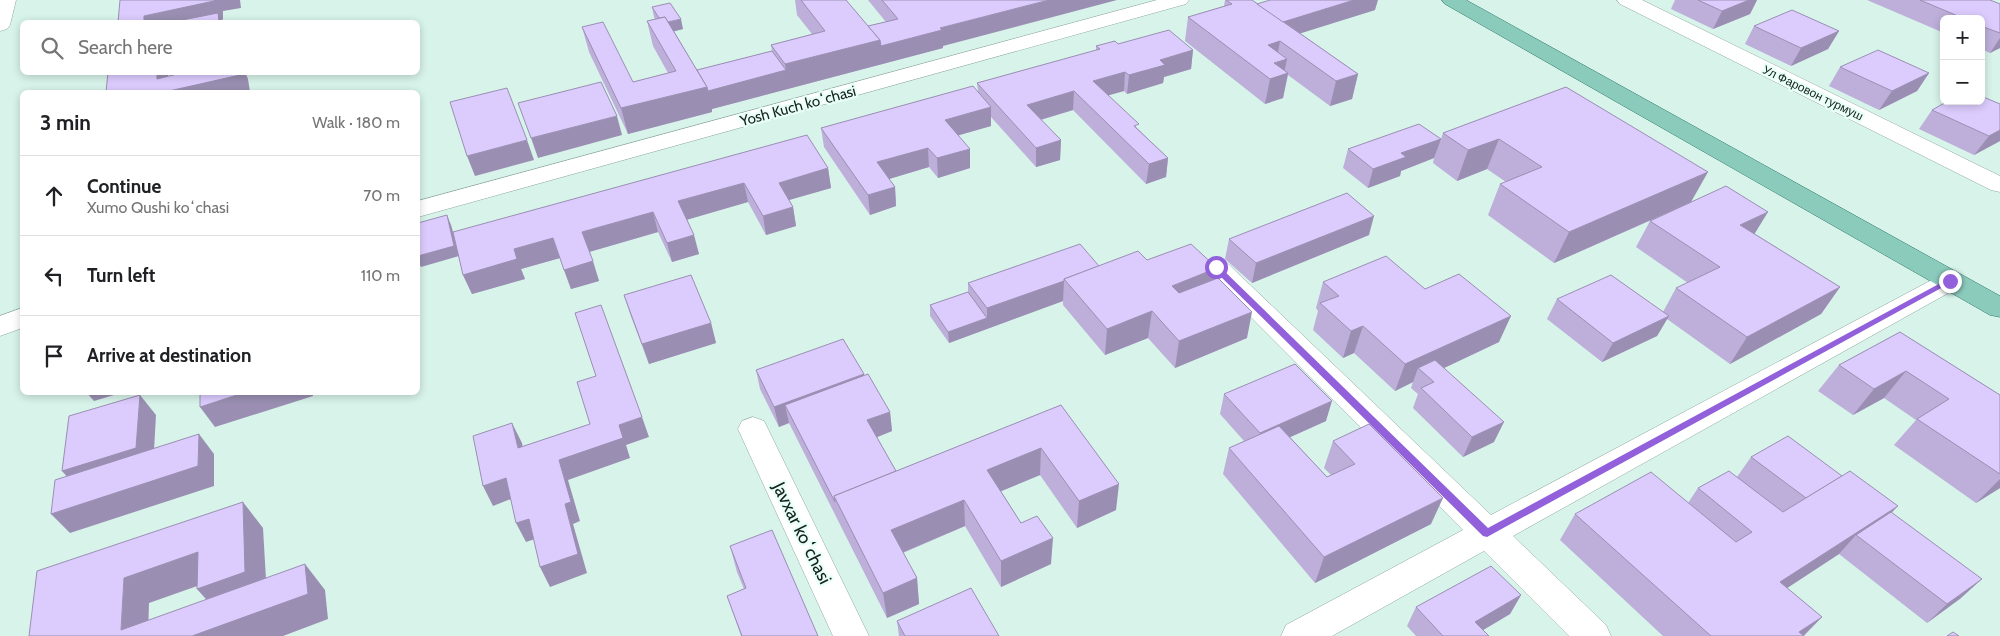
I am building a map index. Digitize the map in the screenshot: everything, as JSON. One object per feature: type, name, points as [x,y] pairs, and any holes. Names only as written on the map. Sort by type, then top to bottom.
[{"type":"main road","points":[[1452,0],[2000,308]]},
{"type":"street","points":[[0,25],[6,0]]},
{"type":"street","name":"Yosh Kuch koʻchasi","points":[[420,208],[1178,0]]},
{"type":"street","name":"Ул Фаровон турмуш","points":[[1627,0],[2000,185]]},
{"type":"street","points":[[1216,267],[1593,636]]},
{"type":"street","points":[[1299,636],[1950,281]]},
{"type":"street","points":[[0,326],[20,319]]},
{"type":"street","name":"Javxar koʻchasi","points":[[753,429],[851,636]]},
{"type":"building","points":[[120,0],[214,0],[144,16],[144,20],[118,20]]},
{"type":"building","points":[[801,0],[846,0],[880,40],[785,64],[771,45],[825,31]]},
{"type":"building","points":[[882,0],[1049,0],[940,28],[942,30],[881,46],[880,40],[868,26],[898,19]]},
{"type":"building","points":[[1226,0],[1252,0],[1358,74],[1336,81],[1280,41],[1268,45],[1287,59],[1274,63],[1288,73],[1270,79],[1188,17],[1232,4]]},
{"type":"building","points":[[1270,0],[1354,0],[1283,22],[1257,4]]},
{"type":"building","points":[[1698,0],[1749,0],[1722,11]]},
{"type":"building","points":[[1920,0],[1990,0],[2000,4],[2000,33],[1985,27],[1985,15],[1956,15]]},
{"type":"building","points":[[670,3],[681,19],[668,22],[665,17],[659,18],[652,7]]},
{"type":"building","points":[[1792,10],[1839,31],[1801,48],[1754,26]]},
{"type":"building","points":[[218,13],[219,20],[182,20]]},
{"type":"building","points":[[665,17],[707,87],[621,108],[582,27],[603,22],[633,82],[676,71],[647,21]]},
{"type":"building","points":[[1169,30],[1193,50],[1160,60],[1165,65],[1129,75],[1125,72],[1093,81],[1139,124],[1134,126],[1168,158],[1149,164],[1074,91],[1027,105],[1061,140],[1036,148],[977,83],[1100,49],[1096,46],[1115,41],[1118,44]]},
{"type":"building","points":[[1878,50],[1929,73],[1892,91],[1840,67]]},
{"type":"building","points":[[772,51],[786,70],[708,91],[697,70]]},
{"type":"building","points":[[108,75],[157,75],[157,79],[173,75],[240,75],[173,90],[106,90]]},
{"type":"building","points":[[601,82],[617,116],[531,138],[518,103]]},
{"type":"building","points":[[973,86],[991,107],[945,120],[970,149],[937,158],[928,148],[877,162],[895,187],[868,195],[821,128]]},
{"type":"building","points":[[1566,87],[1708,172],[1569,232],[1500,184],[1542,167],[1499,139],[1468,150],[1443,133]]},
{"type":"building","points":[[507,88],[527,140],[467,156],[450,102]]},
{"type":"building","points":[[1985,98],[2000,104],[2000,130],[1989,136],[1932,110],[1941,105],[1985,105]]},
{"type":"building","points":[[1419,124],[1441,139],[1401,153],[1406,157],[1373,169],[1348,149]]},
{"type":"building","points":[[807,135],[828,168],[779,183],[793,207],[763,216],[744,183],[678,201],[694,235],[667,243],[653,212],[582,232],[593,261],[564,270],[553,238],[514,249],[517,259],[463,275],[453,232]]},
{"type":"building","points":[[1726,186],[1768,212],[1740,225],[1840,287],[1747,337],[1676,288],[1720,267],[1650,221]]},
{"type":"building","points":[[1347,193],[1374,216],[1256,263],[1229,239]]},
{"type":"building","points":[[447,215],[454,246],[420,255],[420,222]]},
{"type":"building","points":[[1080,244],[1099,266],[1064,279],[1064,281],[987,308],[968,283]]},
{"type":"building","points":[[1191,244],[1217,268],[1172,286],[1179,293],[1218,278],[1252,312],[1179,341],[1152,311],[1107,329],[1064,279],[1138,251],[1147,260]]},
{"type":"building","points":[[1386,256],[1425,289],[1459,274],[1511,316],[1405,364],[1363,326],[1351,331],[1320,303],[1339,296],[1323,282]]},
{"type":"building","points":[[691,275],[711,323],[642,344],[624,295]]},
{"type":"building","points":[[1611,275],[1669,316],[1613,343],[1557,299]]},
{"type":"building","points":[[968,292],[987,318],[948,332],[930,305]]},
{"type":"building","points":[[601,305],[642,417],[619,425],[623,438],[559,460],[571,502],[565,504],[578,554],[540,567],[529,519],[516,523],[506,478],[483,486],[473,436],[512,423],[518,448],[590,424],[577,382],[596,376],[575,313]]},
{"type":"building","points":[[1900,332],[2000,395],[2000,474],[1917,419],[1949,399],[1906,371],[1874,389],[1839,365]]},
{"type":"building","points":[[843,339],[864,374],[774,407],[756,370]]},
{"type":"building","points":[[1435,360],[1504,422],[1472,437],[1421,388],[1434,382],[1418,368]]},
{"type":"building","points":[[1295,364],[1332,401],[1260,433],[1224,394]]},
{"type":"building","points":[[868,374],[890,412],[867,420],[896,471],[834,496],[835,502],[785,405]]},
{"type":"building","points":[[140,395],[136,448],[62,471],[69,416]]},
{"type":"building","points":[[200,395],[237,395],[200,407]]},
{"type":"building","points":[[1061,405],[1119,484],[1079,501],[1041,448],[987,470],[1021,523],[1037,516],[1053,538],[1001,561],[964,500],[891,530],[917,578],[883,593],[834,496]]},
{"type":"building","points":[[1369,424],[1443,498],[1324,557],[1229,448],[1279,426],[1327,477],[1355,464],[1333,441]]},
{"type":"building","points":[[199,434],[198,466],[51,514],[55,480]]},
{"type":"building","points":[[1788,436],[1842,476],[1806,498],[1751,457]]},
{"type":"building","points":[[1729,471],[1783,512],[1850,471],[1898,506],[1780,582],[1822,617],[1799,632],[1804,636],[1711,636],[1575,514],[1651,472],[1736,542],[1752,532],[1698,488]]},
{"type":"building","points":[[243,502],[245,572],[197,589],[198,552],[124,578],[121,630],[305,564],[308,594],[192,636],[29,636],[37,571]]},
{"type":"building","points":[[1891,512],[1982,579],[1947,604],[1856,535]]},
{"type":"building","points":[[772,530],[818,636],[742,636],[727,596],[746,588],[730,546]]},
{"type":"building","points":[[1491,566],[1521,595],[1475,622],[1489,636],[1443,636],[1416,607]]},
{"type":"building","points":[[971,588],[999,636],[905,636],[897,621]]},
{"type":"building","points":[[1953,632],[1959,636],[1947,636]]},
{"type":"route","points":[[1216,267],[1487,533],[1950,281]]}]
